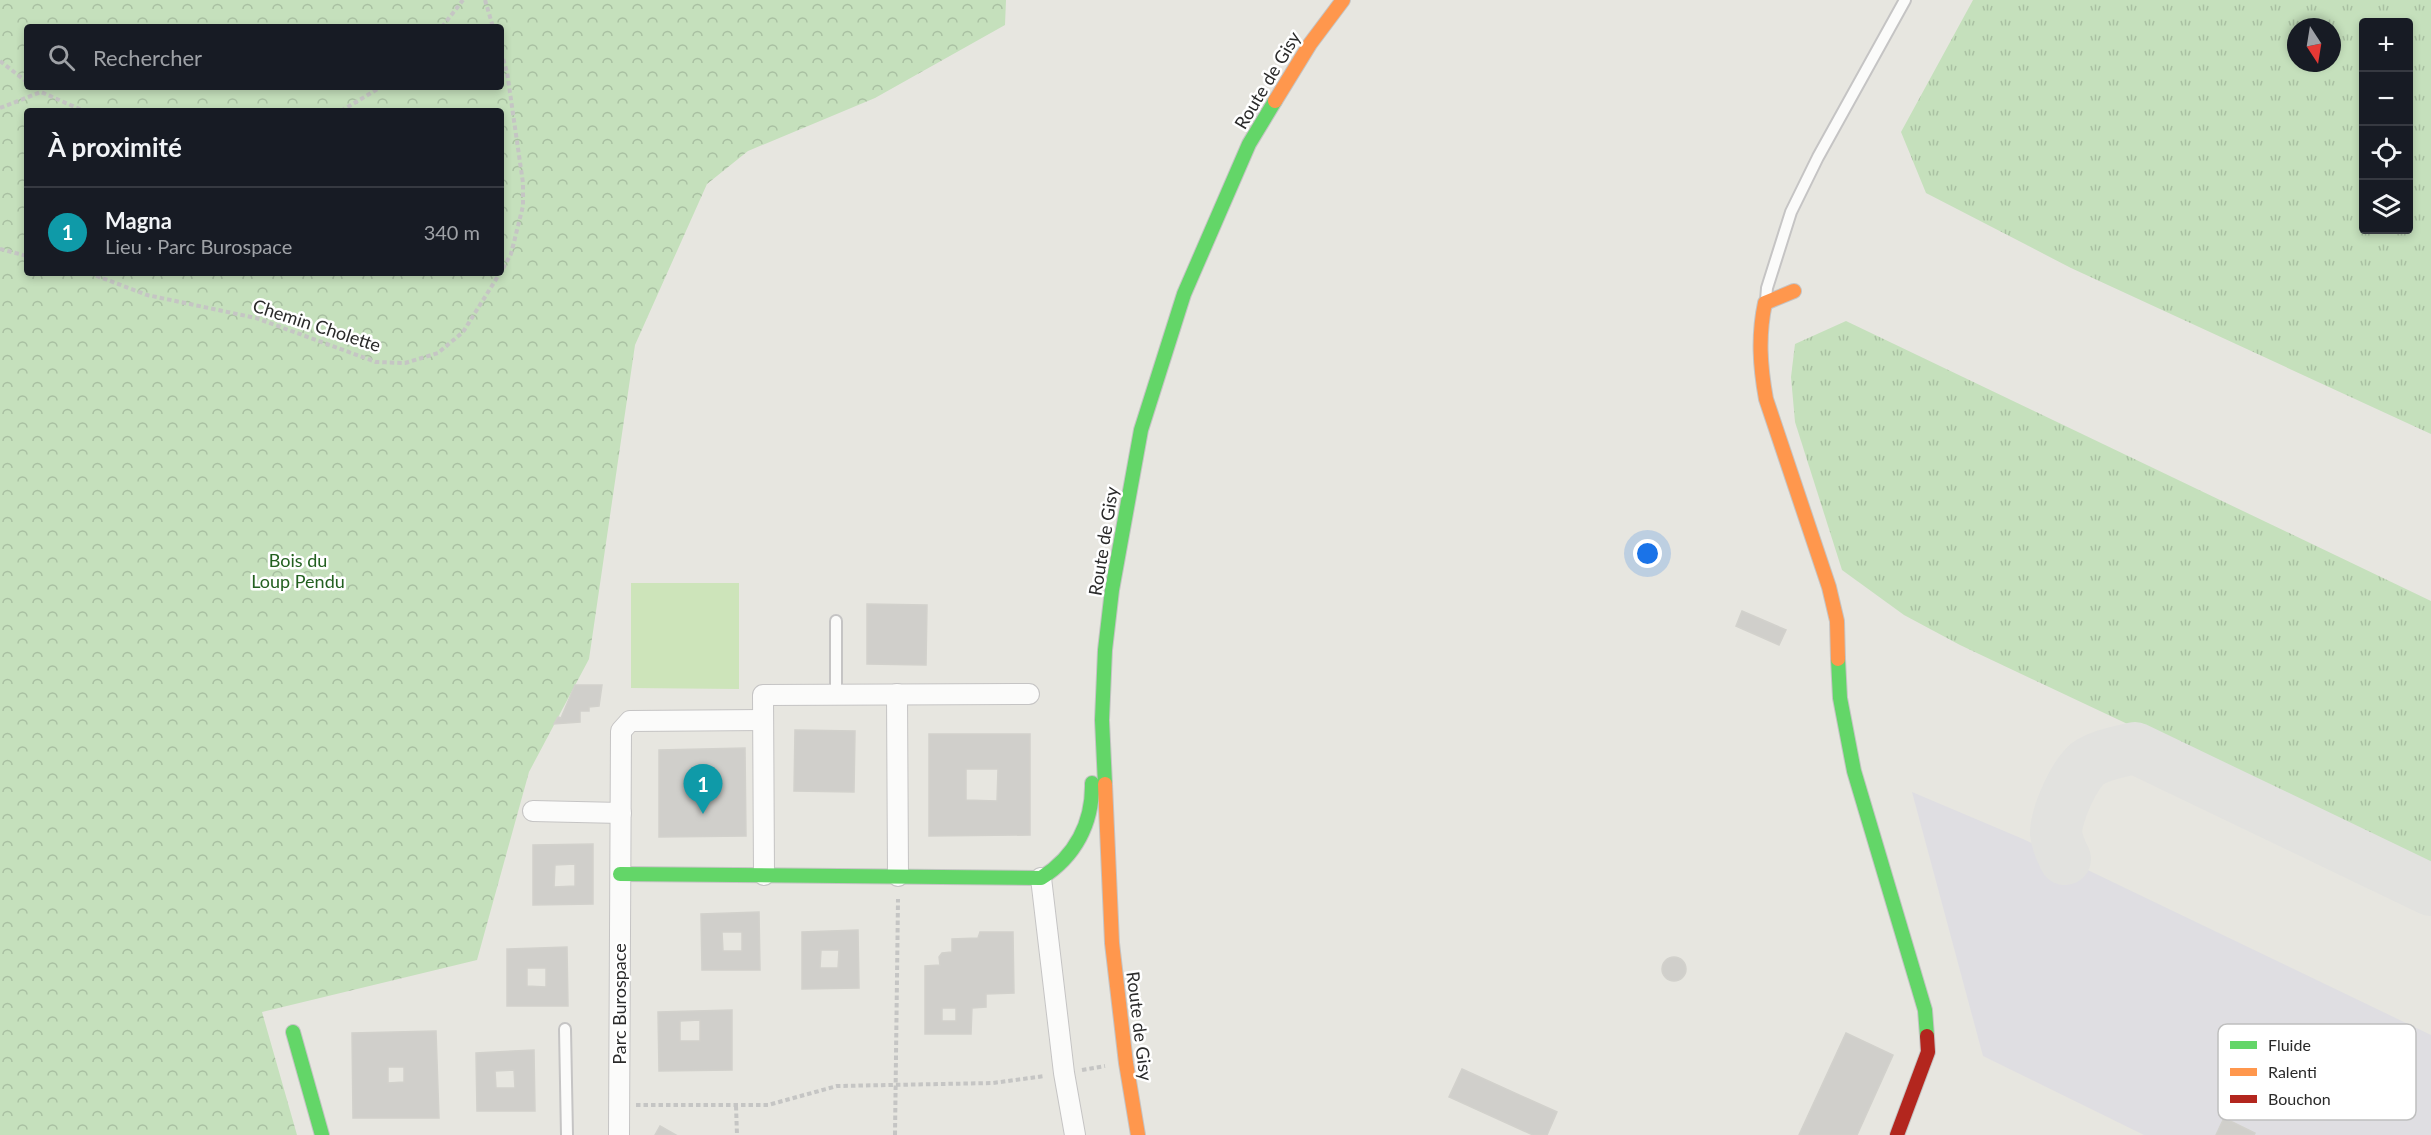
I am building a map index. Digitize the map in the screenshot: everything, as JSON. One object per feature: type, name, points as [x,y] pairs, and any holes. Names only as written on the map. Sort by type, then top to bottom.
[{"type":"street","name":"Route de Gisy","points":[[1138,1135],[1126,1063],[1112,943],[1102,720],[1112,590],[1142,430],[1184,294],[1249,144],[1310,44],[1343,0]]},
{"type":"street","points":[[1794,291],[1765,303],[1760,323],[1758,350],[1766,399],[1829,586],[1837,621],[1840,698],[1854,771],[1925,1010],[1928,1052],[1897,1135]]},
{"type":"street","points":[[620,874],[1041,878],[1054,872],[1069,855],[1083,832],[1091,807],[1094,711],[1106,650]]},
{"type":"street","points":[[764,875],[763,694],[1029,694]]},
{"type":"street","points":[[897,694],[898,876]]},
{"type":"street","name":"Parc Burospace","points":[[619,1135],[621,731],[630,721],[763,720]]},
{"type":"street","points":[[533,811],[621,813]]},
{"type":"street","points":[[1041,878],[1064,1073],[1075,1135]]},
{"type":"street","points":[[293,1032],[322,1135]]},
{"type":"lane","points":[[1765,303],[1767,288],[1791,212],[1818,157],[1905,0]]},
{"type":"lane","points":[[836,621],[836,694]]},
{"type":"lane","points":[[565,1029],[567,1135]]},
{"type":"path","points":[[444,24],[463,0]]},
{"type":"path","points":[[485,0],[492,24]]},
{"type":"path","points":[[0,61],[24,80]]},
{"type":"path","name":"Chemin Cholette","points":[[504,62],[522,172],[523,206],[511,254],[504,267]]},
{"type":"path","points":[[38,90],[77,108]]},
{"type":"path","points":[[346,108],[376,90]]},
{"type":"path","points":[[0,108],[41,92]]},
{"type":"path","points":[[0,249],[24,255]]},
{"type":"path","name":"Chemin Cholette","points":[[97,276],[147,295],[256,318],[376,362],[405,363],[438,353],[463,332],[498,276]]},
{"type":"path","points":[[895,1135],[898,876]]},
{"type":"path","points":[[619,1105],[768,1105],[837,1086],[993,1083],[1126,1063]]},
{"type":"path","points":[[736,1106],[737,1135]]},
{"type":"shaded area","points":[[1912,792],[2023,839],[2408,1024],[2218,1024],[2218,1120],[2416,1120],[2416,1028],[2431,1035],[2431,1135],[2144,1135],[1983,1056]]},
{"type":"green space","name":"Bois du Loup Pendu","points":[[0,0],[1006,0],[1005,25],[875,98],[748,151],[707,184],[635,345],[589,659],[529,772],[477,960],[262,1012],[297,1135],[0,1135]]},
{"type":"green space","points":[[1973,0],[2431,0],[2431,434],[2071,268],[1926,193],[1901,132]]},
{"type":"green space","points":[[1846,321],[2431,601],[2431,867],[1960,645],[1904,615],[1842,570],[1795,422],[1791,377],[1795,344]]},
{"type":"green space","points":[[631,583],[739,583],[739,689],[631,688]]},
{"type":"building","points":[[867,604],[927,605],[926,665],[867,664]]},
{"type":"building","points":[[1742,611],[1786,630],[1779,645],[1736,626]]},
{"type":"building","points":[[575,685],[602,685],[599,706],[589,707],[589,711],[580,711],[580,722],[554,724],[558,717],[561,718]]},
{"type":"building","points":[[795,730],[855,731],[854,792],[794,791]]},
{"type":"building","points":[[929,734],[1030,734],[1030,835],[929,836]],"holes":[[[966,769],[998,769],[997,801],[966,800]]]},
{"type":"building","points":[[745,748],[746,836],[659,837],[659,750]],"holes":[[[692,777],[707,777],[707,792],[693,792]]]},
{"type":"building","points":[[593,844],[593,904],[533,905],[533,845]],"holes":[[[575,864],[575,886],[554,887],[555,865]]]},
{"type":"building","points":[[759,912],[760,970],[702,970],[701,914]],"holes":[[[722,932],[742,932],[742,951],[723,951]]]},
{"type":"building","points":[[858,930],[859,988],[802,989],[802,932]],"holes":[[[821,950],[839,950],[838,968],[820,968]]]},
{"type":"building","points":[[980,932],[1013,932],[1014,993],[986,994],[986,1007],[972,1008],[971,1034],[925,1034],[925,966],[940,965],[939,957],[942,953],[952,952],[952,939],[978,938]],"holes":[[[942,1008],[956,1008],[956,1021],[942,1021]]]},
{"type":"building","points":[[567,947],[568,1006],[507,1006],[507,949]],"holes":[[[527,968],[546,968],[546,987],[527,986]]]},
{"type":"building","points":[[1674,957],[1683,960],[1686,969],[1683,978],[1674,981],[1665,978],[1662,969],[1665,960]]},
{"type":"building","points":[[732,1010],[732,1070],[659,1071],[658,1012]],"holes":[[[700,1020],[700,1041],[680,1041],[680,1021]]]},
{"type":"building","points":[[436,1031],[439,1118],[353,1118],[352,1033]],"holes":[[[388,1067],[404,1067],[404,1082],[388,1083]]]},
{"type":"building","points":[[1846,1033],[1893,1055],[1857,1135],[1799,1135]]},
{"type":"building","points":[[534,1050],[535,1111],[477,1111],[476,1053]],"holes":[[[514,1070],[515,1088],[496,1088],[495,1071]]]},
{"type":"building","points":[[1462,1069],[1557,1112],[1547,1135],[1533,1135],[1449,1097]]},
{"type":"building","points":[[2223,1120],[2228,1120],[2255,1133],[2254,1135],[2216,1135]]},
{"type":"building","points":[[660,1126],[676,1135],[655,1135]]},
{"type":"taxiway","points":[[2065,859],[2057,840],[2057,825],[2067,794],[2078,774],[2095,759],[2135,748],[2431,890]]},
{"type":"traffic: fast","points":[[1105,784],[1102,720],[1105,650],[1112,590],[1141,430],[1184,294],[1249,144],[1275,101]]},
{"type":"traffic: fast","points":[[1838,659],[1840,698],[1854,771],[1925,1010],[1927,1036]]},
{"type":"traffic: fast","points":[[620,874],[1041,878],[1063,860],[1080,838],[1089,812],[1092,783]]},
{"type":"traffic: fast","points":[[293,1032],[322,1135]]},
{"type":"traffic: slow","points":[[1275,101],[1310,44],[1343,0]]},
{"type":"traffic: slow","points":[[1794,291],[1765,303],[1761,339],[1762,375],[1766,399],[1829,587],[1837,621],[1838,659]]},
{"type":"traffic: slow","points":[[1105,784],[1112,943],[1126,1063],[1138,1135]]},
{"type":"traffic: jam","points":[[1897,1135],[1928,1052],[1927,1036]]},
{"type":"place","name":"Magna","points":[[703,814]]}]
